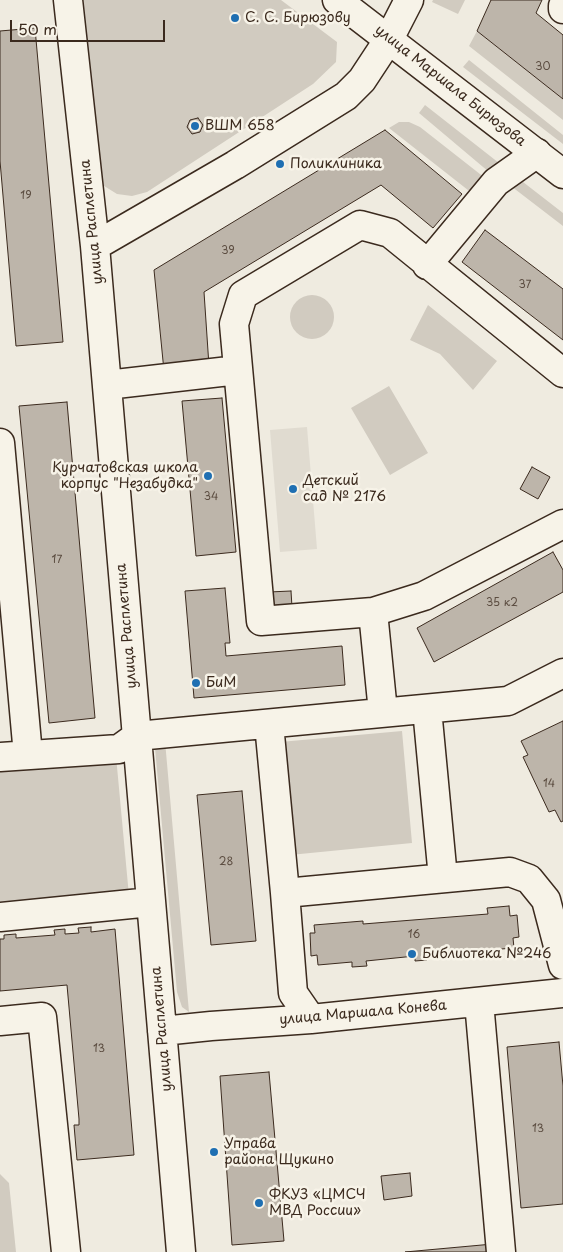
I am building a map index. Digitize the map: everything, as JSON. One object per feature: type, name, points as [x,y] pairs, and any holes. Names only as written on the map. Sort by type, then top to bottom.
[{"type":"street","name":"улица Расплетина","points":[[68,0],[95,246],[181,1252]]},
{"type":"street","name":"улица Маршала Бирюзова","points":[[337,0],[563,174]]},
{"type":"street","points":[[95,246],[235,165],[346,96],[362,80],[389,39],[409,0]]},
{"type":"street","points":[[428,265],[496,182],[537,153]]},
{"type":"street","points":[[563,373],[390,233],[360,225],[243,294],[234,324],[262,621],[373,612],[424,596],[563,524]]},
{"type":"street","points":[[107,385],[238,370]]},
{"type":"street","points":[[0,443],[28,755]]},
{"type":"street","points":[[373,612],[383,712]]},
{"type":"street","points":[[0,757],[119,749],[137,736],[508,701],[563,673]]},
{"type":"street","points":[[427,709],[443,878]]},
{"type":"street","points":[[269,724],[293,993],[311,1019]]},
{"type":"street","points":[[285,893],[510,872],[529,879],[546,900],[563,965]]},
{"type":"street","points":[[0,917],[151,902]]},
{"type":"street","name":"улица Маршала Конева","points":[[162,1031],[311,1019],[563,993]]},
{"type":"street","points":[[480,1002],[501,1252]]},
{"type":"street","points":[[0,1021],[42,1017],[66,1252]]},
{"type":"shaded area","points":[[78,0],[281,0],[337,42],[336,62],[313,84],[147,192],[132,196],[117,194],[101,184]]},
{"type":"shaded area","points":[[433,0],[465,0],[458,14],[432,2]]},
{"type":"shaded area","points":[[477,31],[563,99],[563,120],[469,46]]},
{"type":"shaded area","points":[[469,60],[563,135],[563,144],[463,67]]},
{"type":"shaded area","points":[[425,105],[499,163],[489,172],[419,113]]},
{"type":"shaded area","points":[[399,122],[409,122],[420,127],[485,178],[473,194],[389,128]]},
{"type":"shaded area","points":[[514,175],[563,213],[563,226],[507,183]]},
{"type":"shaded area","points":[[316,295],[328,301],[333,308],[333,326],[328,333],[321,338],[308,339],[300,336],[293,329],[290,313],[293,305],[300,298]]},
{"type":"shaded area","points":[[428,305],[497,361],[473,390],[440,354],[410,340]]},
{"type":"shaded area","points":[[389,386],[428,453],[390,475],[351,408]]},
{"type":"shaded area","name":"Детский сад № 2176","points":[[307,427],[317,549],[280,552],[270,430]]},
{"type":"shaded area","points":[[402,731],[412,843],[290,855],[280,742]]},
{"type":"shaded area","points":[[165,741],[189,1012],[182,1007],[177,992],[155,748]]},
{"type":"shaded area","points":[[116,756],[129,896],[0,907],[0,766]]},
{"type":"shaded area","points":[[0,1174],[9,1183],[16,1252],[0,1252]]},
{"type":"building","points":[[491,0],[542,0],[536,13],[563,35],[563,99],[477,31]]},
{"type":"building","points":[[35,28],[63,342],[16,346],[0,161],[0,31]]},
{"type":"building","name":"ВШM 658","points":[[198,118],[203,125],[200,132],[192,134],[187,127],[190,120]]},
{"type":"building","points":[[385,130],[462,194],[433,228],[381,185],[204,292],[209,366],[164,371],[154,270]]},
{"type":"building","points":[[485,230],[563,289],[563,340],[462,262]]},
{"type":"building","points":[[222,398],[236,552],[196,556],[182,401]]},
{"type":"building","points":[[67,402],[95,718],[49,723],[19,406]]},
{"type":"building","points":[[532,467],[550,477],[538,499],[520,489]]},
{"type":"building","points":[[553,552],[563,570],[563,592],[434,662],[417,628]]},
{"type":"building","points":[[225,588],[230,643],[225,643],[226,656],[342,646],[345,685],[194,698],[185,591]]},
{"type":"building","points":[[291,591],[292,607],[270,608],[269,592]]},
{"type":"building","points":[[563,721],[563,821],[561,822],[555,810],[549,812],[523,757],[528,755],[521,741]]},
{"type":"building","points":[[242,791],[256,941],[211,945],[197,795]]},
{"type":"building","points":[[509,906],[510,916],[517,915],[519,937],[513,938],[514,948],[488,950],[488,955],[476,956],[475,951],[426,955],[427,960],[415,961],[415,956],[366,961],[367,966],[352,967],[352,962],[318,965],[317,955],[311,956],[310,933],[315,933],[314,925],[363,921],[363,924],[488,914],[487,908]]},
{"type":"building","points":[[91,927],[91,932],[115,929],[134,1155],[77,1160],[74,1125],[79,1125],[79,1119],[67,985],[0,991],[0,939],[4,939],[4,935],[16,934],[16,938],[55,935],[54,930],[65,929],[65,934],[79,933],[78,928]]},
{"type":"building","points":[[559,1042],[563,1086],[563,1204],[521,1208],[507,1047]]},
{"type":"building","points":[[269,1072],[284,1241],[232,1245],[220,1076]]},
{"type":"building","points":[[410,1173],[412,1196],[384,1200],[381,1176]]},
{"type":"building","points":[[493,1244],[493,1252],[405,1252]]},
{"type":"place","name":"С. С. Бирюзову","points":[[235,18]]},
{"type":"place","name":"ВШM 658","points":[[195,126]]},
{"type":"place","name":"Поликлиника","points":[[280,164]]},
{"type":"place","name":"Курчатовская школа корпус \"Незабудка\"","points":[[208,476]]},
{"type":"place","name":"Детский сад № 2176","points":[[293,489]]},
{"type":"place","name":"БиМ","points":[[196,683]]},
{"type":"place","name":"Библиотека №246","points":[[412,954]]},
{"type":"place","name":"Управа района Щукино","points":[[214,1152]]},
{"type":"place","name":"ФКУЗ «ЦМСЧ МВД России»","points":[[259,1203]]}]
